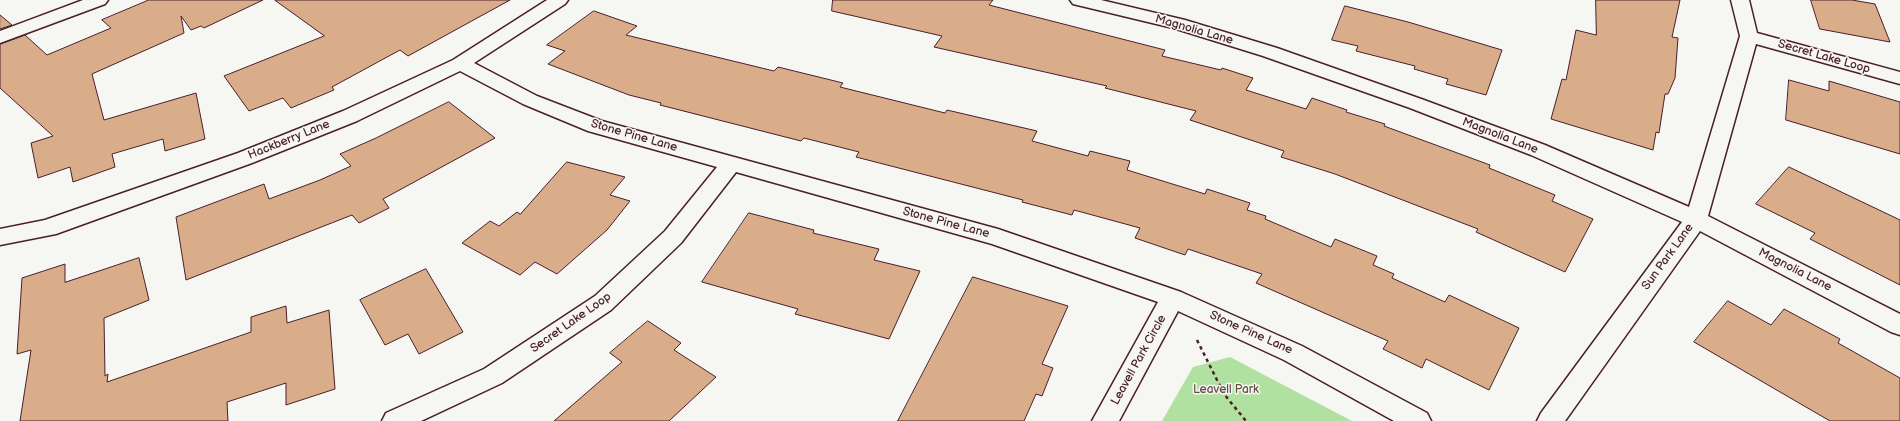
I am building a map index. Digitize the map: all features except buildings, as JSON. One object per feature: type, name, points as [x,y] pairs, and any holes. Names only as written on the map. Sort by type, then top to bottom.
[{"type":"street","points":[[0,37],[99,0]]},
{"type":"street","name":"Hackberry Lane","points":[[0,237],[48,228],[245,158],[350,116],[460,64],[559,0]]},
{"type":"street","name":"Magnolia Lane","points":[[1079,0],[1179,24],[1270,52],[1416,104],[1538,150],[1696,219],[1900,325]]},
{"type":"street","points":[[1740,0],[1749,36]]},
{"type":"street","name":"Sun Park Lane","points":[[1550,421],[1696,219],[1749,36]]},
{"type":"street","name":"Secret Lake Loop","points":[[1749,36],[1900,78]]},
{"type":"street","name":"Stone Pine Lane","points":[[460,64],[530,100],[595,126],[998,237],[1173,298],[1293,352],[1418,421]]},
{"type":"street","name":"Secret Lake Loop","points":[[395,421],[493,376],[603,303],[673,236],[731,164]]},
{"type":"street","name":"Leavell Park Circle","points":[[1105,421],[1173,298]]},
{"type":"path","points":[[1196,338],[1224,394],[1246,421]]},
{"type":"green space","name":"Leavell Park","points":[[1230,357],[1352,421],[1162,421],[1193,367]]}]
